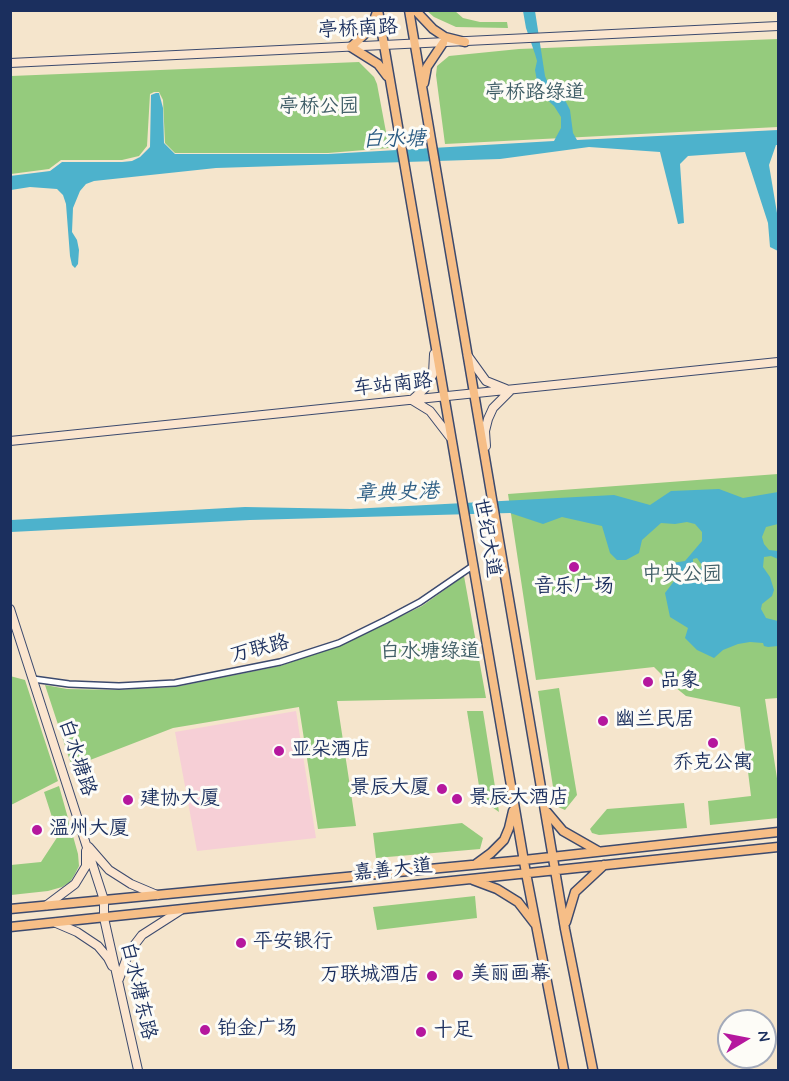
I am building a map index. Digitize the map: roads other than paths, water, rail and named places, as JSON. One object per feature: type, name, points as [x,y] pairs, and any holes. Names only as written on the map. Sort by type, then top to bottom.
[{"type":"main road","name":"世纪大道","points":[[409,10],[565,928],[593,1071]]},
{"type":"main road","points":[[415,10],[433,29],[445,37],[465,42]]},
{"type":"main road","name":"世纪大道","points":[[378,11],[526,873],[564,1071]]},
{"type":"main road","points":[[378,11],[371,28],[351,47],[378,64],[389,79]]},
{"type":"main road","points":[[423,92],[427,67],[443,43]]},
{"type":"main road","points":[[476,864],[504,840],[515,804]]},
{"type":"main road","points":[[546,812],[562,831],[598,851]]},
{"type":"main road","name":"嘉善大道","points":[[10,909],[524,860],[778,832]]},
{"type":"main road","name":"嘉善大道","points":[[10,927],[778,847]]},
{"type":"main road","points":[[565,928],[575,892],[604,865]]},
{"type":"main road","points":[[470,879],[518,902],[536,925]]},
{"type":"street","name":"亭桥南路","points":[[10,63],[778,26]]},
{"type":"street","points":[[433,333],[433,374],[425,388],[412,400],[430,411],[452,440]]},
{"type":"street","points":[[468,356],[486,381],[511,390],[493,408],[488,419],[485,431],[486,459]]},
{"type":"street","name":"车站南路","points":[[10,441],[778,363]]},
{"type":"street","name":"万联路","points":[[33,679],[69,684],[119,686],[175,683],[280,662],[339,643],[386,620],[420,602],[474,565]]},
{"type":"street","name":"白水塘路","points":[[10,609],[104,900],[104,918]]},
{"type":"street","points":[[86,843],[109,870],[130,884],[157,895]]},
{"type":"street","points":[[46,906],[75,884],[86,866],[86,843]]},
{"type":"street","points":[[118,981],[129,952],[142,935],[181,910]]},
{"type":"street","name":"白水塘东路","points":[[104,918],[138,1071]]},
{"type":"street","points":[[56,923],[77,932],[98,946],[108,958],[118,981]]},
{"type":"water","points":[[523,11],[535,11],[545,76],[550,88],[556,89],[570,110],[573,133],[577,140],[778,130],[778,145],[776,145],[769,165],[778,219],[778,251],[770,247],[768,223],[745,152],[688,156],[680,164],[684,223],[678,224],[660,152],[589,147],[500,159],[216,168],[94,181],[86,184],[80,191],[73,208],[72,232],[79,250],[78,264],[75,268],[70,256],[66,204],[63,195],[57,189],[30,187],[11,190],[10,176],[50,171],[62,162],[122,162],[140,157],[150,147],[151,95],[156,93],[159,93],[163,108],[164,143],[175,154],[328,154],[554,141],[561,128],[561,117],[554,106],[539,92],[535,70],[537,61]]},
{"type":"water","points":[[719,489],[743,498],[778,492],[778,524],[766,527],[762,537],[769,550],[778,551],[778,559],[771,556],[764,557],[763,567],[770,577],[774,590],[772,596],[762,604],[761,609],[766,618],[778,621],[778,646],[768,647],[763,643],[750,642],[738,644],[723,650],[714,658],[697,650],[685,638],[688,628],[670,617],[665,593],[674,581],[668,577],[668,567],[672,563],[685,561],[702,541],[702,532],[695,524],[687,522],[661,523],[642,540],[639,553],[626,560],[617,560],[610,553],[602,526],[562,517],[543,524],[510,513],[250,520],[11,532],[11,520],[245,507],[351,509],[614,495],[650,505],[671,491]],"holes":[[[697,558],[702,565],[691,581],[678,582],[677,573],[693,564],[693,559]]]},
{"type":"place","name":"音乐广场","points":[[574,567]]},
{"type":"place","name":"品象","points":[[648,682]]},
{"type":"place","name":"幽兰民居","points":[[603,721]]},
{"type":"place","name":"乔克公寓","points":[[713,743]]},
{"type":"place","name":"亚朵酒店","points":[[279,751]]},
{"type":"place","name":"景辰大厦","points":[[442,789]]},
{"type":"place","name":"景辰大酒店","points":[[457,799]]},
{"type":"place","name":"建协大厦","points":[[128,800]]},
{"type":"place","name":"温州大厦","points":[[37,830]]},
{"type":"place","name":"平安银行","points":[[241,943]]},
{"type":"place","name":"美丽画幕","points":[[458,975]]},
{"type":"place","name":"万联城酒店","points":[[432,976]]},
{"type":"place","name":"铂金广场","points":[[205,1030]]},
{"type":"place","name":"十足","points":[[421,1032]]},
{"type":"park label","name":"亭桥路绿道","points":[[535,94]]},
{"type":"park label","name":"亭桥公园","points":[[319,108]]},
{"type":"park label","name":"中央公园","points":[[682,576]]},
{"type":"park label","name":"白水塘绿道","points":[[430,653]]},
{"type":"water label","name":"白水塘","points":[[394,141]]},
{"type":"water label","name":"章典史港","points":[[397,494]]}]
